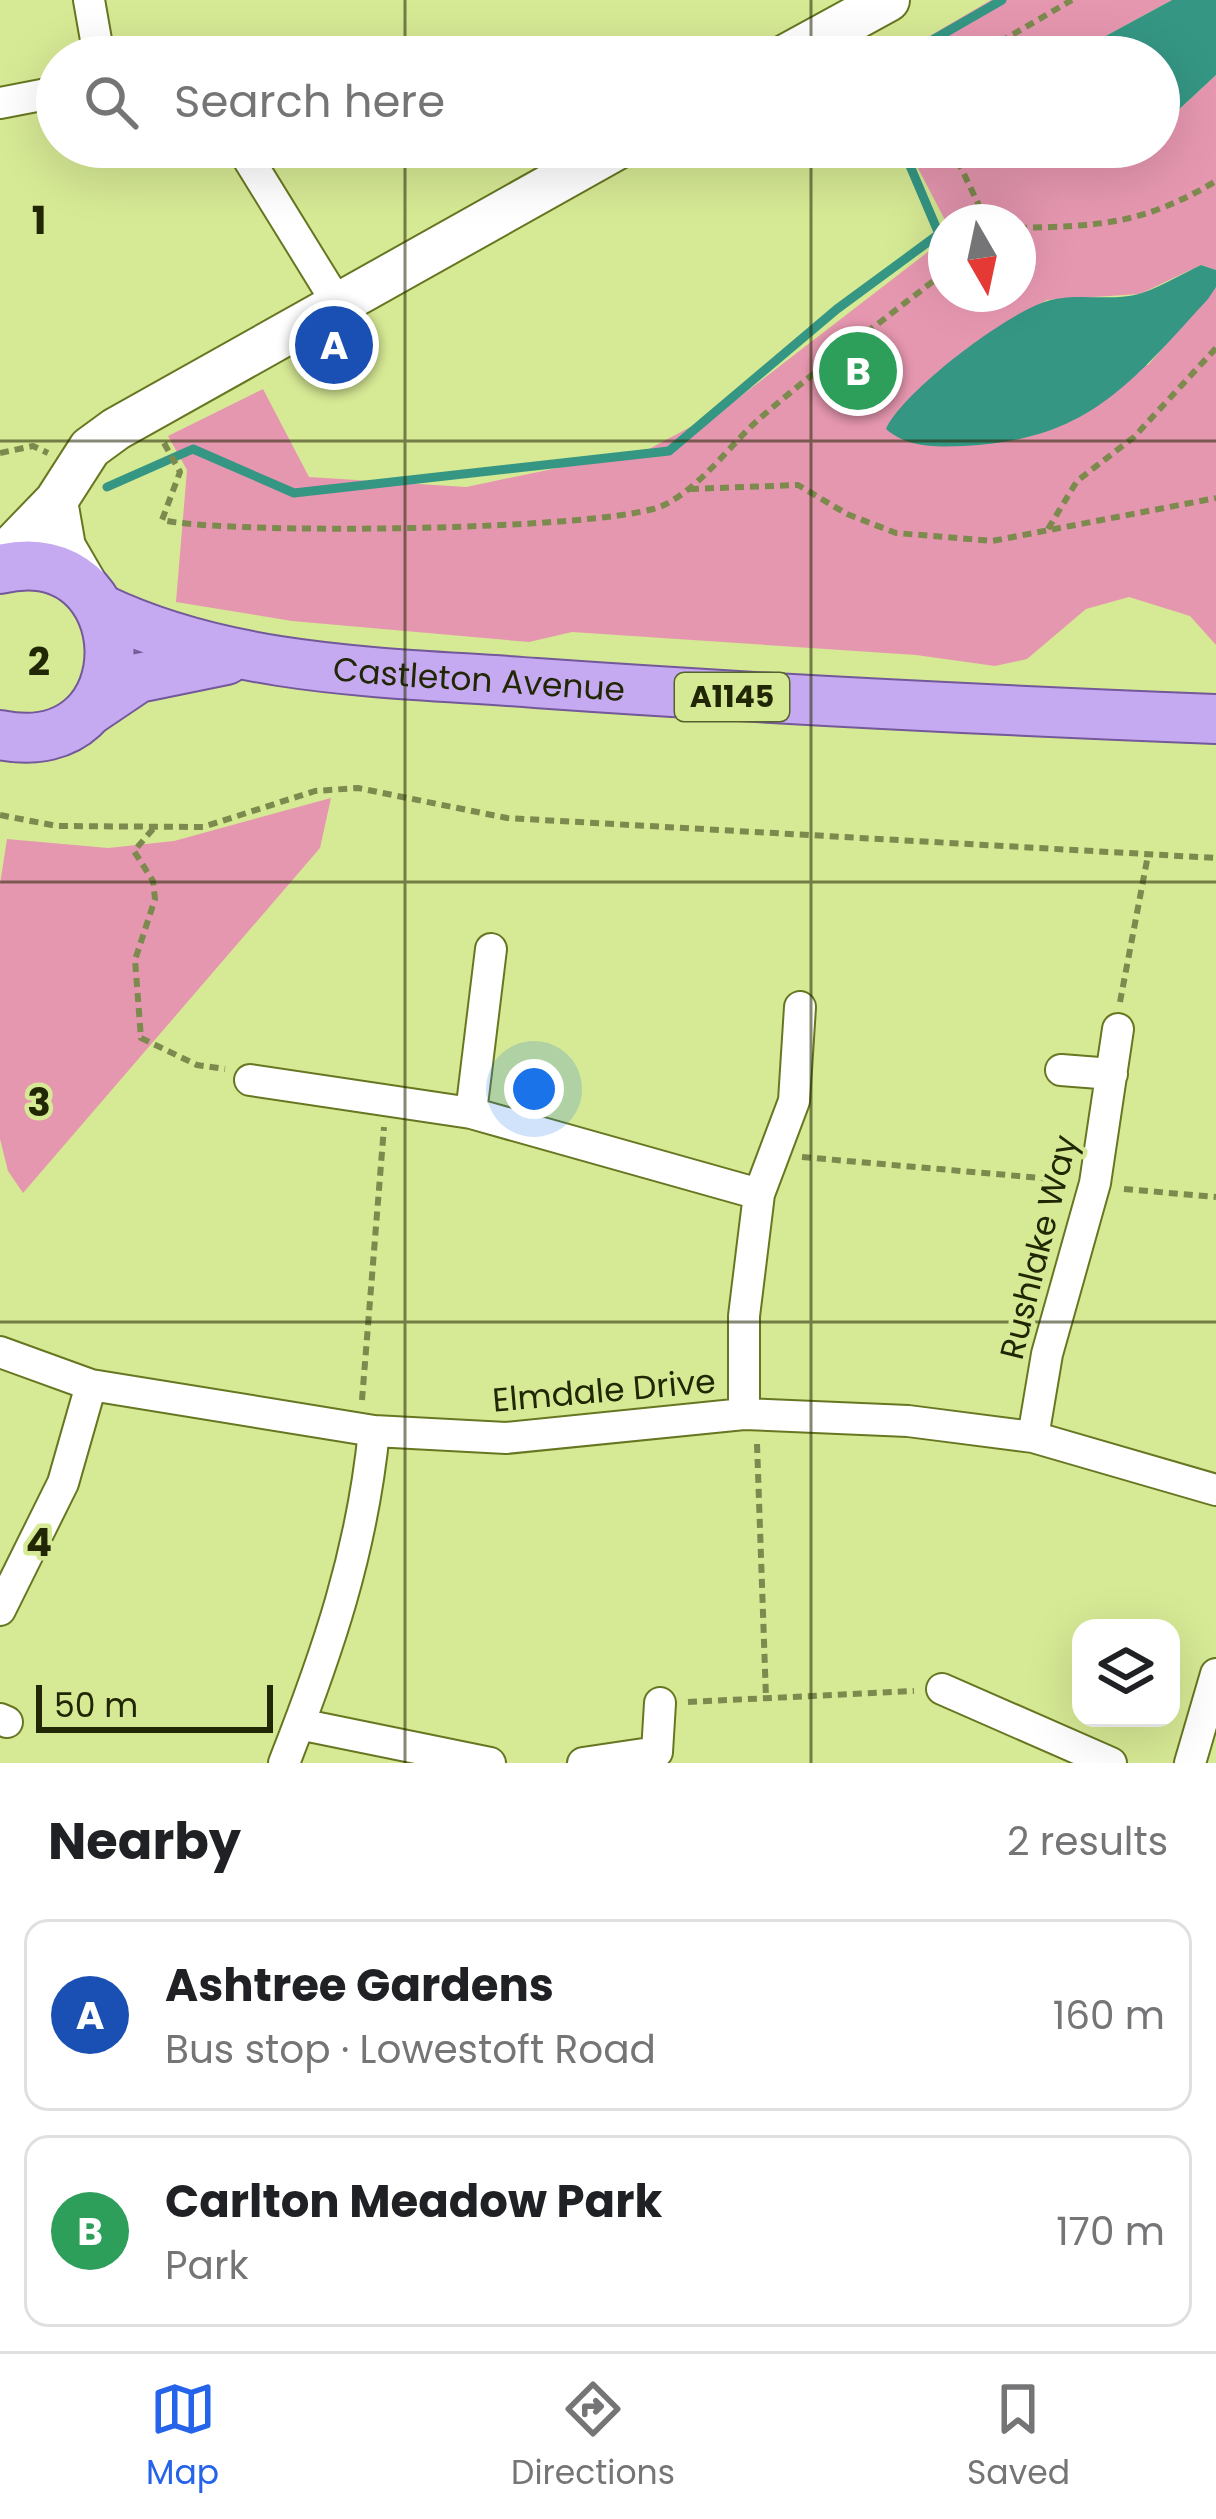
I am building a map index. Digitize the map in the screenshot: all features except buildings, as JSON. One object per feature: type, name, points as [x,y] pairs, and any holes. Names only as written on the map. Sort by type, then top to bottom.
[{"type":"main road","name":"Castleton Avenue","points":[[0,569],[43,566],[62,573],[97,603],[149,630],[249,657],[802,702],[1216,718]]},
{"type":"main road","points":[[84,715],[106,683],[111,665],[112,646],[97,603]]},
{"type":"main road","name":"Castleton Avenue","points":[[0,735],[35,738],[84,715],[138,678],[189,664],[249,657]]},
{"type":"street","points":[[89,0],[95,36]]},
{"type":"street","points":[[822,36],[888,0]]},
{"type":"street","points":[[0,103],[36,96]]},
{"type":"street","points":[[255,168],[336,301]]},
{"type":"street","points":[[0,559],[56,500],[90,448],[116,429],[336,301],[580,168]]},
{"type":"street","points":[[56,500],[64,547],[97,603]]},
{"type":"street","points":[[471,1113],[491,949]]},
{"type":"street","points":[[744,1414],[745,1316],[759,1194],[794,1101],[800,1007]]},
{"type":"street","name":"Rushlake Way","points":[[1033,1438],[1047,1354],[1095,1183],[1118,1029]]},
{"type":"street","points":[[1061,1070],[1112,1074]]},
{"type":"street","points":[[250,1080],[471,1113],[759,1194]]},
{"type":"street","name":"Elmdale Drive","points":[[0,1352],[92,1384],[374,1431],[506,1438],[744,1414],[908,1421],[1033,1438],[1216,1490]]},
{"type":"street","points":[[0,1610],[63,1483],[92,1384]]},
{"type":"street","points":[[284,1763],[348,1590],[366,1517],[374,1431]]},
{"type":"street","points":[[1190,1763],[1216,1674]]},
{"type":"street","points":[[942,1689],[1111,1763]]},
{"type":"street","points":[[583,1763],[657,1752],[660,1703]]},
{"type":"street","points":[[299,1724],[490,1763]]},
{"type":"path","points":[[1010,36],[1072,0]]},
{"type":"path","points":[[961,168],[978,204]]},
{"type":"path","points":[[1036,227],[1133,220],[1168,210],[1216,181]]},
{"type":"path","points":[[158,431],[180,472],[162,520],[185,526],[327,528],[632,515],[688,489],[768,412],[928,285]]},
{"type":"path","points":[[1048,530],[1077,481],[1134,437],[1216,348]]},
{"type":"path","points":[[688,489],[798,485],[848,514],[896,532],[956,541],[992,541],[1216,498]]},
{"type":"path","points":[[0,815],[57,826],[203,826],[315,791],[358,788],[507,818],[1216,858]]},
{"type":"path","points":[[153,829],[134,851],[153,881],[154,899],[135,960],[141,1039],[197,1066],[235,1071],[250,1080]]},
{"type":"path","points":[[1118,1029],[1148,854]]},
{"type":"path","points":[[374,1431],[361,1398],[387,1101]]},
{"type":"path","points":[[779,1151],[811,1159],[1216,1197]]},
{"type":"path","points":[[744,1414],[757,1432],[766,1698]]},
{"type":"path","points":[[660,1703],[942,1689]]},
{"type":"shaded area","points":[[991,0],[1172,0],[1106,36],[930,36]]},
{"type":"shaded area","points":[[1216,75],[1216,270],[1201,265],[1140,294],[1047,300],[1036,306],[1036,204],[937,204],[918,168],[1180,168],[1180,108]]},
{"type":"shaded area","points":[[928,252],[928,312],[1025,312],[933,377],[1148,365],[1216,287],[1216,645],[1190,616],[1129,597],[1086,609],[1027,659],[995,666],[916,655],[572,632],[529,642],[292,621],[176,602],[187,470],[168,436],[263,389],[309,477],[466,487],[649,449],[724,409]]},
{"type":"shaded area","points":[[331,798],[320,848],[23,1193],[8,1171],[0,1139],[0,884],[7,839],[108,848],[174,841]]},
{"type":"water","points":[[1172,0],[1216,0],[1216,75],[1180,108],[1180,36],[1106,36]]},
{"type":"water","points":[[1201,265],[1216,270],[1216,287],[1208,299],[1154,357],[1103,403],[1075,420],[1043,433],[964,446],[913,443],[886,429],[935,374],[1024,312],[1036,312],[1036,306],[1051,300],[1120,297]]},
{"type":"waterway","points":[[939,36],[1002,0]]},
{"type":"waterway","points":[[107,487],[193,449],[294,493],[669,451],[837,309],[939,234],[911,168]]},
{"type":"place","name":"Ashtree Gardens","points":[[334,345]]},
{"type":"place","name":"Carlton Meadow Park","points":[[858,371]]}]
